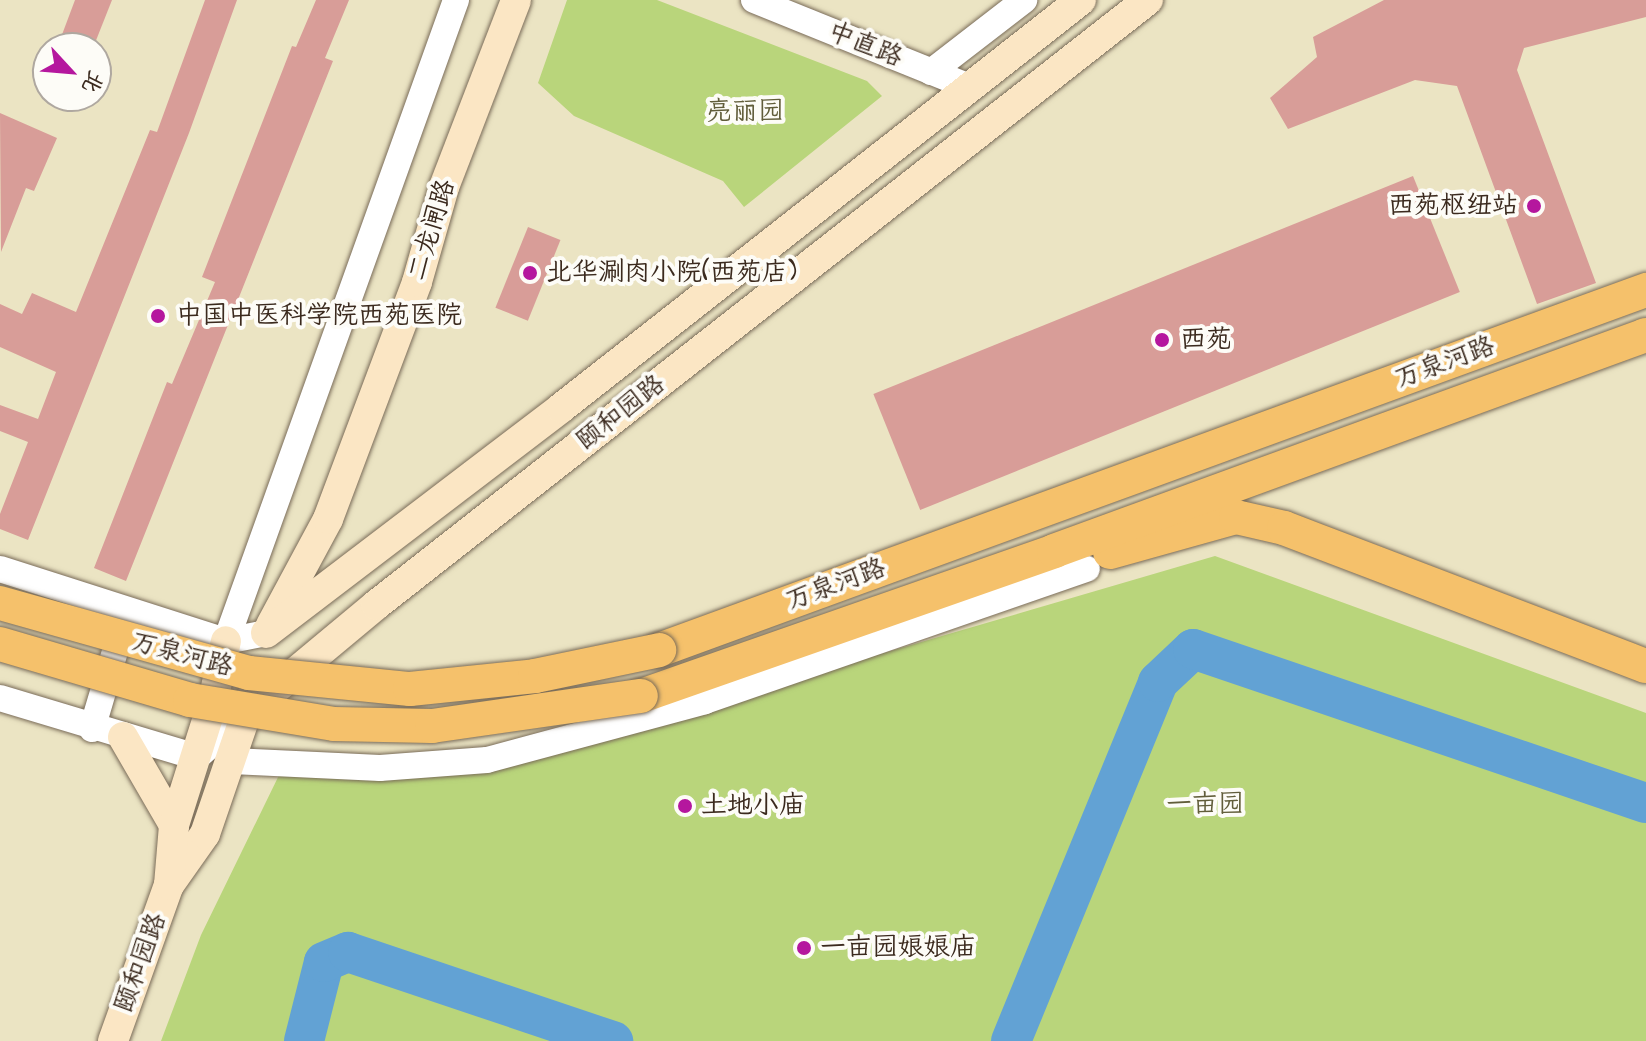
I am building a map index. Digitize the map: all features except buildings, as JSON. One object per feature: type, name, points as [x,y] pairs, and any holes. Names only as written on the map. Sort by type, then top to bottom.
[{"type":"highway","name":"万泉河路","points":[[0,603],[249,673],[410,689],[535,676],[659,650],[1646,290]]},
{"type":"highway","name":"万泉河路","points":[[0,644],[190,700],[334,724],[432,726],[641,696],[1054,551],[1646,335]]},
{"type":"highway","points":[[1054,551],[1094,557],[1236,517],[1284,528],[1646,666]]},
{"type":"main road","name":"二龙闸路","points":[[250,710],[266,633],[328,519],[417,282],[444,187],[516,0]]},
{"type":"main road","name":"颐和园路","points":[[266,633],[384,545],[1081,0]]},
{"type":"main road","name":"颐和园路","points":[[169,885],[205,834],[250,710],[376,605],[1148,0]]},
{"type":"main road","name":"颐和园路","points":[[113,1041],[169,885],[174,825],[213,701],[226,641]]},
{"type":"main road","points":[[123,737],[174,825]]},
{"type":"street","name":"二龙闸路","points":[[226,641],[456,0]]},
{"type":"street","name":"中直路","points":[[754,0],[969,87]]},
{"type":"street","points":[[931,72],[1024,0]]},
{"type":"street","name":"万泉河路","points":[[0,569],[226,641]]},
{"type":"street","points":[[232,761],[380,768],[487,760],[705,701],[1087,569]]},
{"type":"street","points":[[92,729],[128,610]]},
{"type":"street","points":[[226,641],[266,633]]},
{"type":"street","points":[[109,673],[250,710]]},
{"type":"street","points":[[0,698],[92,729],[197,757],[250,710]]},
{"type":"green space","name":"亮丽园","points":[[567,0],[657,0],[867,81],[882,96],[744,207],[723,181],[574,116],[538,83]]},
{"type":"green space","name":"一亩园","points":[[1215,556],[1646,713],[1646,1041],[161,1041],[201,935],[282,769],[477,772]]},
{"type":"waterway","points":[[1011,1041],[1158,682],[1193,649],[1646,803]]},
{"type":"waterway","points":[[304,1041],[324,962],[348,952],[613,1041]]},
{"type":"place","name":"西苑枢纽站","points":[[1534,206]]},
{"type":"place","name":"北华涮肉小院(西苑店)","points":[[530,273]]},
{"type":"place","name":"中国中医科学院西苑医院","points":[[158,316]]},
{"type":"place","name":"西苑","points":[[1162,340]]},
{"type":"place","name":"土地小庙","points":[[685,806]]},
{"type":"place","name":"一亩园娘娘庙","points":[[804,948]]}]
